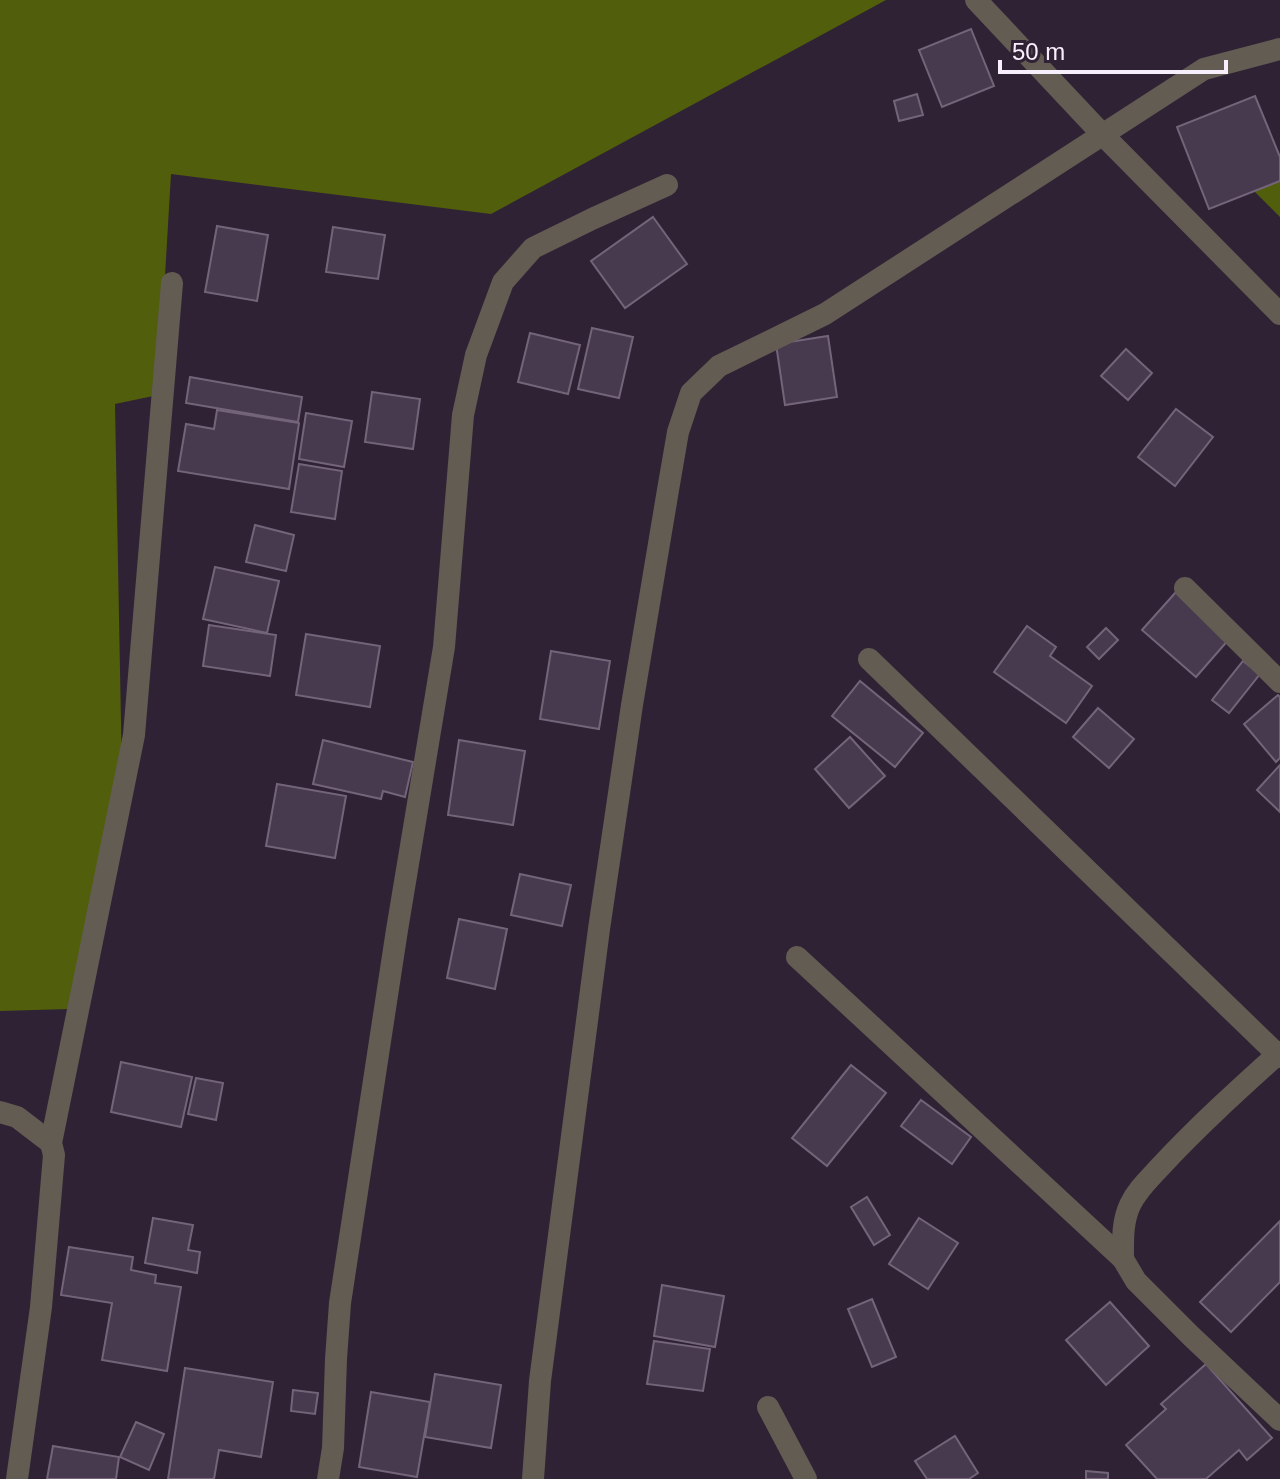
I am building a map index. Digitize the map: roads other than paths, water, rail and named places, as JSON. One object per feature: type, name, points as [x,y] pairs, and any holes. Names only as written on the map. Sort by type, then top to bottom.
[{"type":"street","points":[[976,0],[1102,134],[1280,314]]},
{"type":"street","points":[[533,1479],[540,1381],[599,929],[668,490],[678,432],[691,393],[719,366],[825,314],[1204,69],[1280,49]]},
{"type":"street","points":[[328,1479],[333,1448],[340,1303],[394,945],[444,647],[463,415],[476,355],[503,282],[533,248],[667,185]]},
{"type":"street","points":[[17,1479],[41,1307],[54,1155],[51,1143],[134,735],[172,283]]},
{"type":"street","points":[[1185,588],[1280,682]]},
{"type":"street","points":[[869,659],[1279,1054],[1233,1093],[1135,1195],[1122,1232],[1123,1259]]},
{"type":"street","points":[[797,957],[1123,1259],[1136,1281],[1280,1420]]},
{"type":"street","points":[[0,1112],[17,1117],[51,1143]]},
{"type":"street","points":[[768,1407],[806,1479]]}]
